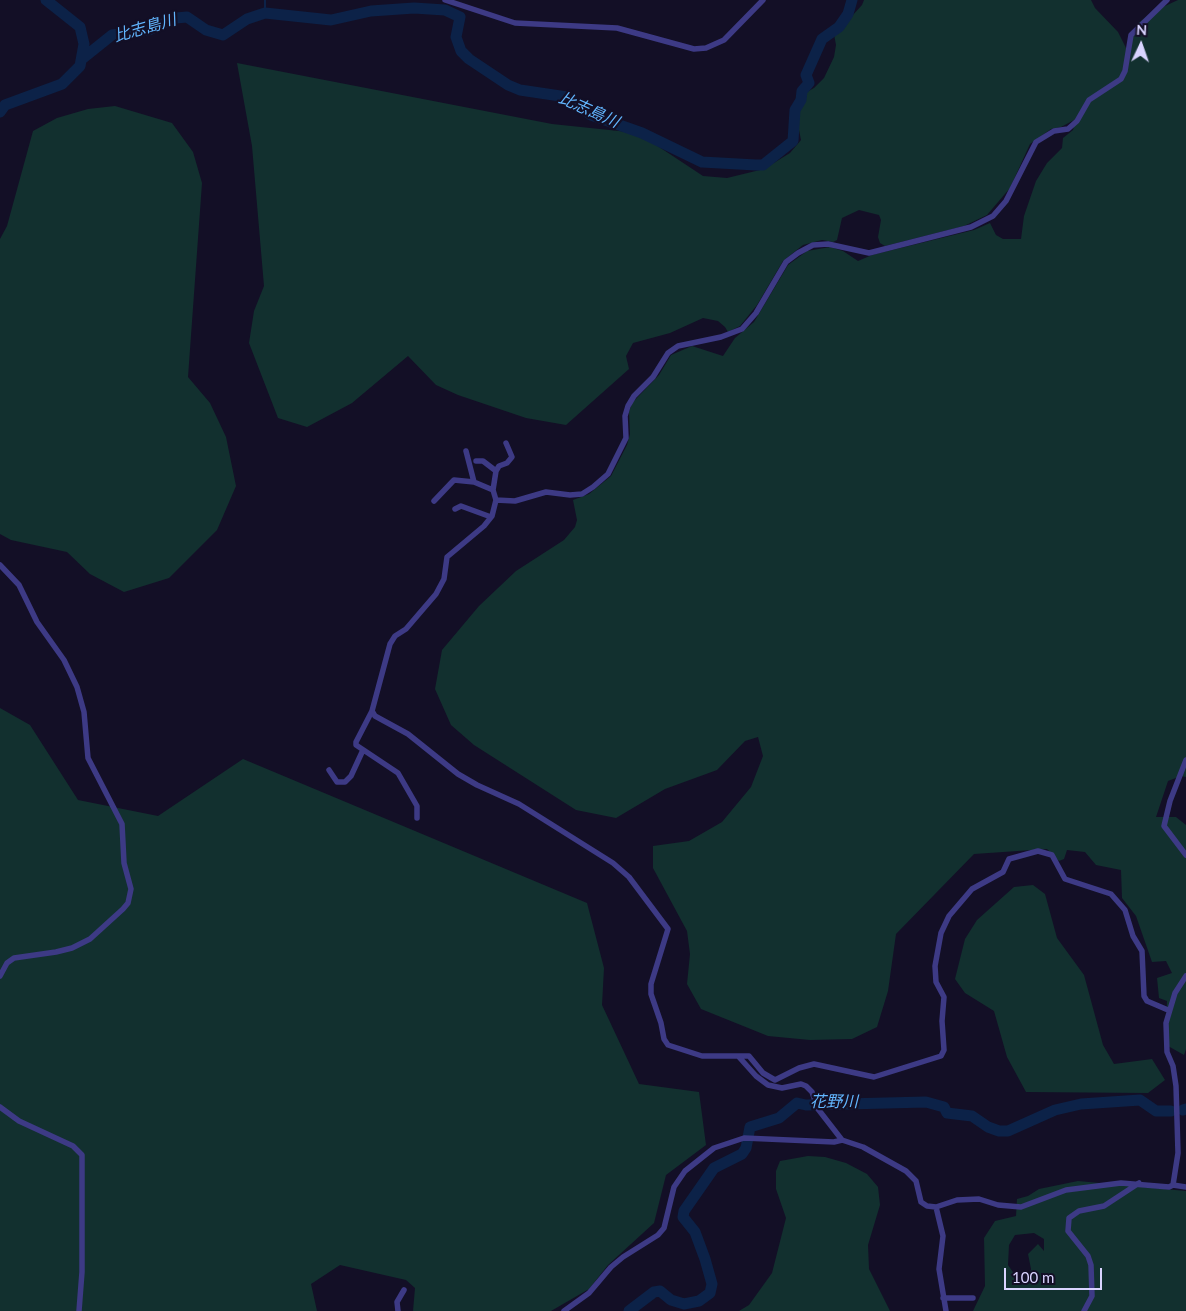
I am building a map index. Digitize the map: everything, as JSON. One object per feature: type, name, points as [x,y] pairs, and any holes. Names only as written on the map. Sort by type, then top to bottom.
[{"type":"street","points":[[445,0],[515,23],[617,28],[694,49],[706,48],[724,40],[763,0]]},
{"type":"street","points":[[496,500],[514,501],[546,492],[570,495],[582,494],[594,487],[608,474],[626,438],[625,416],[628,406],[634,396],[653,377],[668,353],[678,346],[721,337],[742,329],[756,313],[786,262],[798,253],[813,245],[828,244],[869,253],[971,227],[993,216],[1006,202],[1036,142],[1054,131],[1068,129],[1077,121],[1089,100],[1121,79],[1125,71],[1131,35],[1167,0]]},
{"type":"street","points":[[416,818],[417,806],[398,773],[356,745],[356,742],[372,711],[387,654],[395,636],[406,628],[436,594],[444,579],[447,557],[491,517],[496,500],[493,490],[496,471],[499,466],[507,463],[512,457],[506,443]]},
{"type":"street","points":[[466,451],[474,482]]},
{"type":"street","points":[[476,461],[484,461],[496,471]]},
{"type":"street","points":[[434,502],[454,480],[474,482],[493,490]]},
{"type":"street","points":[[455,509],[461,506],[491,517]]},
{"type":"street","points":[[0,565],[19,585],[41,628],[64,660],[74,679],[84,712],[88,758],[122,824],[124,863],[130,889],[128,903],[106,926],[90,938],[64,950],[14,958],[7,963],[0,976]]},
{"type":"street","points":[[372,711],[375,716],[408,734],[440,761],[470,782],[515,802],[622,870],[668,929],[651,984],[650,994],[662,1023],[664,1039],[668,1045],[702,1056],[749,1056],[763,1073],[775,1080],[799,1068],[814,1064],[874,1077],[941,1056],[944,1050],[942,1021],[944,997],[934,974],[941,933],[949,916],[972,889],[1003,872],[1009,859],[1038,851],[1052,855],[1065,879],[1111,894],[1125,910],[1130,929],[1142,950],[1144,996],[1148,1001],[1168,1010]]},
{"type":"street","points":[[329,770],[337,782],[345,782],[351,776],[363,750]]},
{"type":"street","points":[[1186,760],[1164,821],[1168,833],[1186,856]]},
{"type":"street","points":[[1173,1185],[1178,1152],[1177,1124],[1173,1066],[1167,1052],[1165,1034],[1168,1010],[1175,993],[1186,976]]},
{"type":"street","points":[[739,1057],[756,1076],[768,1085],[782,1088],[801,1084],[810,1089],[818,1109],[842,1140]]},
{"type":"street","points":[[0,1107],[19,1121],[73,1146],[82,1156],[82,1272],[79,1311]]},
{"type":"street","points":[[564,1311],[589,1293],[611,1267],[658,1235],[664,1228],[674,1187],[685,1171],[714,1148],[744,1138],[834,1142],[842,1140],[863,1147],[906,1171],[916,1181],[921,1202],[927,1206],[936,1207],[957,1200],[979,1199],[998,1205],[1021,1207],[1066,1190],[1121,1182],[1165,1188],[1173,1185],[1186,1186]]},
{"type":"street","points":[[1084,1311],[1092,1296],[1091,1265],[1088,1256],[1068,1231],[1069,1218],[1079,1211],[1104,1206],[1139,1183]]},
{"type":"street","points":[[936,1207],[943,1236],[939,1269],[946,1311]]},
{"type":"street","points":[[398,1311],[397,1302],[404,1290]]},
{"type":"street","points":[[943,1298],[973,1298]]},
{"type":"green space","points":[[864,0],[1091,0],[1095,8],[1118,32],[1128,52],[1137,24],[1152,12],[1178,0],[1186,0],[1186,777],[1181,776],[1168,781],[1156,817],[1176,817],[1186,825],[1186,1049],[1184,1055],[1168,1046],[1166,1030],[1167,1001],[1159,998],[1157,978],[1172,973],[1166,961],[1152,962],[1136,916],[1122,898],[1121,870],[1096,865],[1085,852],[1067,850],[1064,859],[1059,861],[1047,849],[974,854],[896,934],[888,991],[877,1027],[852,1039],[810,1040],[768,1036],[701,1009],[687,984],[690,954],[687,931],[653,868],[653,846],[689,841],[722,822],[751,787],[763,756],[758,737],[745,741],[717,770],[665,789],[616,818],[576,810],[474,745],[451,725],[435,689],[442,650],[479,606],[516,571],[564,540],[575,527],[577,520],[573,500],[589,494],[611,476],[627,445],[630,434],[629,412],[632,403],[659,375],[671,355],[692,346],[723,356],[735,338],[754,322],[788,265],[807,251],[830,247],[843,251],[858,261],[872,255],[974,230],[990,223],[996,235],[1003,239],[1021,239],[1024,216],[1036,181],[1047,163],[1062,148],[1063,138],[1073,130],[1076,119],[1061,127],[1051,129],[1030,144],[1010,188],[987,215],[964,226],[885,246],[880,243],[878,237],[881,220],[879,215],[859,210],[842,218],[837,240],[833,242],[822,240],[803,245],[783,261],[757,305],[740,326],[728,332],[718,321],[703,318],[670,333],[633,343],[626,356],[629,369],[566,425],[526,418],[458,395],[436,385],[408,356],[352,403],[307,427],[278,418],[249,343],[254,311],[264,286],[252,146],[237,63],[552,124],[638,133],[703,176],[727,178],[764,169],[790,153],[801,140],[798,125],[791,117],[796,98],[814,88],[824,78],[834,57],[836,45],[833,29],[839,20],[852,16]]},
{"type":"green space","points":[[115,106],[172,123],[193,152],[202,183],[188,377],[210,403],[226,437],[236,486],[217,530],[169,578],[124,592],[90,574],[67,552],[11,540],[0,534],[0,239],[7,226],[33,131],[57,118],[88,109]]},
{"type":"green space","points":[[0,708],[30,725],[78,800],[158,816],[243,759],[587,903],[604,968],[602,1005],[639,1084],[699,1092],[706,1145],[666,1175],[654,1223],[608,1265],[589,1289],[551,1311],[413,1311],[415,1288],[406,1280],[340,1265],[311,1284],[317,1311],[0,1311]]},
{"type":"green space","points":[[1033,885],[1045,894],[1057,938],[1084,975],[1103,1045],[1114,1064],[1152,1059],[1165,1080],[1148,1093],[1026,1092],[1007,1057],[994,1011],[965,993],[955,979],[965,939],[977,920],[1014,887]]},
{"type":"green space","points":[[808,1156],[825,1157],[846,1163],[867,1174],[878,1187],[880,1205],[868,1245],[869,1269],[890,1311],[739,1311],[749,1305],[772,1273],[786,1218],[776,1189],[776,1171],[780,1161]]},
{"type":"green space","points":[[1078,1181],[1186,1191],[1186,1311],[973,1311],[985,1286],[984,1238],[995,1221],[1016,1216],[1017,1199],[1028,1196],[1039,1189]],"holes":[[[1034,1233],[1044,1239],[1044,1251],[1038,1244],[1028,1254],[1031,1269],[1029,1279],[1017,1278],[1008,1265],[1009,1245],[1015,1235]]]},
{"type":"waterway","name":"比志島川","points":[[0,112],[5,105],[62,84],[80,66],[84,44],[80,27],[46,0]]},
{"type":"waterway","points":[[265,0],[265,13]]},
{"type":"waterway","name":"比志島川","points":[[82,59],[112,35],[149,30],[176,18],[187,17],[206,30],[223,35],[247,19],[265,13],[331,20],[371,11],[414,8],[445,10],[460,17],[456,37],[461,51],[469,59],[508,85],[520,90],[567,97],[591,115],[642,133],[702,162],[763,165],[793,141],[795,110],[801,100],[802,91],[809,83],[806,75],[822,39],[839,27],[848,14],[852,0]]},
{"type":"waterway","name":"花野川","points":[[629,1311],[654,1292],[660,1291],[671,1300],[684,1304],[699,1301],[710,1293],[712,1284],[705,1259],[695,1232],[683,1217],[684,1211],[714,1168],[742,1154],[746,1148],[750,1127],[779,1118],[797,1103],[806,1105],[926,1102],[944,1107],[947,1113],[972,1116],[988,1127],[999,1131],[1008,1131],[1055,1110],[1081,1104],[1140,1100],[1156,1111],[1171,1111]]}]
